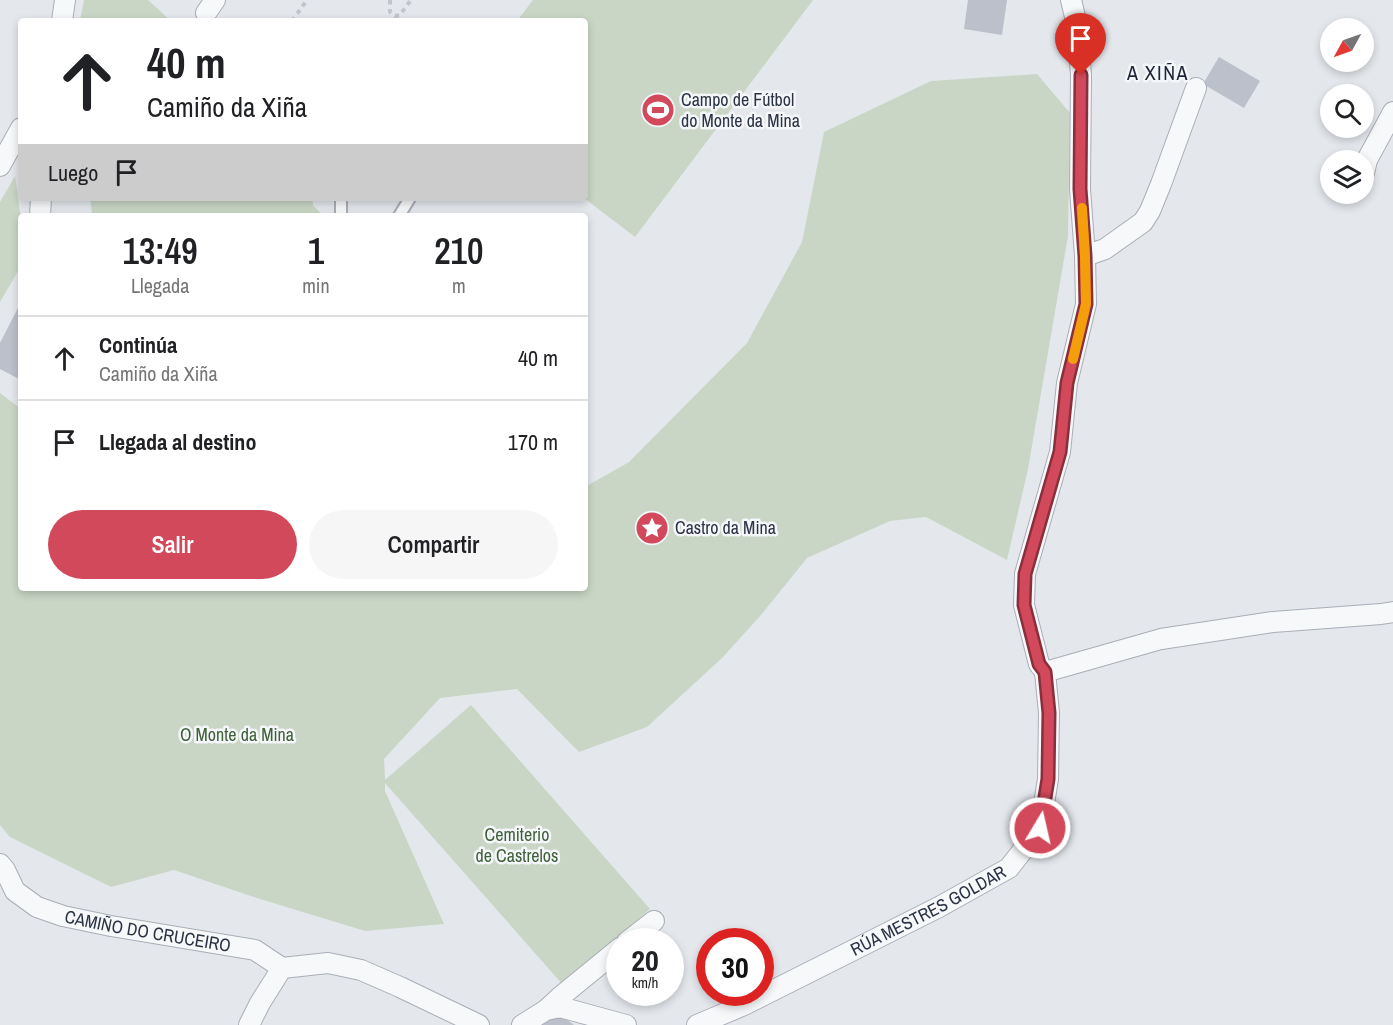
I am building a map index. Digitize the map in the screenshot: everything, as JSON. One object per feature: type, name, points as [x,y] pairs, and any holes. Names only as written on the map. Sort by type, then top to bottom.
[{"type":"street","points":[[62,18],[65,0]]},
{"type":"street","name":"RÚA MESTRES GOLDAR","points":[[697,1025],[744,1005],[939,907],[1009,868],[1040,828],[1048,779],[1049,713],[1045,672],[1039,664],[1024,605],[1025,574],[1060,452],[1067,383],[1086,304],[1080,189],[1081,75],[1077,25],[1071,0]]},
{"type":"street","points":[[1085,256],[1105,249],[1143,222],[1161,184],[1196,88]]},
{"type":"street","points":[[1372,150],[1393,112]]},
{"type":"street","points":[[0,166],[18,133]]},
{"type":"street","points":[[1045,672],[1161,639],[1274,622],[1393,612]]},
{"type":"street","name":"CAMIÑO DO CRUCEIRO","points":[[0,864],[5,870],[7,895],[37,907],[63,916],[122,928],[255,950],[282,968]]},
{"type":"street","points":[[645,928],[654,921]]},
{"type":"street","points":[[522,1025],[546,1010],[606,959]]},
{"type":"street","points":[[249,1025],[282,968],[328,963],[361,970],[479,1025]]},
{"type":"street","points":[[546,1010],[560,1007],[626,1025]]},
{"type":"lane","points":[[340,213],[341,202]]},
{"type":"path","points":[[294,18],[307,0]]},
{"type":"path","points":[[390,0],[390,12],[395,16],[400,15],[411,0]]},
{"type":"green space","points":[[84,0],[148,0],[168,18],[81,18]]},
{"type":"green space","name":"Campo de Fútbol do Monte da Mina","points":[[533,0],[813,0],[635,237],[588,201],[588,18],[519,18]]},
{"type":"green space","name":"O Monte da Mina","points":[[1037,74],[1070,113],[1068,236],[1028,469],[1007,560],[926,517],[890,521],[807,558],[761,615],[722,658],[647,727],[579,752],[517,689],[440,698],[384,759],[385,780],[471,705],[650,909],[628,928],[606,928],[606,947],[563,985],[385,783],[385,791],[444,924],[365,931],[174,870],[111,887],[10,837],[0,825],[0,393],[18,407],[18,591],[588,591],[588,485],[629,462],[747,343],[802,242],[824,132],[931,81]]},
{"type":"green space","points":[[15,176],[20,213],[18,213],[18,271],[0,302],[0,202]]},
{"type":"green space","points":[[90,201],[312,201],[320,213],[92,213]]},
{"type":"building","points":[[968,0],[1007,0],[1002,35],[964,29]]},
{"type":"building","points":[[1219,57],[1260,81],[1244,108],[1203,84]]},
{"type":"building","points":[[18,308],[18,378],[0,369],[0,343]]},
{"type":"building","points":[[563,1017],[574,1025],[543,1025],[552,1018]]},
{"type":"slow traffic","points":[[1073,359],[1086,304],[1082,208]]},
{"type":"place","name":"Campo de Fútbol do Monte da Mina","points":[[658,110]]},
{"type":"place","name":"Castro da Mina","points":[[652,528]]},
{"type":"district","name":"A XIÑA","points":[[1158,73]]},
{"type":"route","points":[[1040,828],[1048,779],[1049,713],[1045,672],[1039,664],[1024,605],[1025,574],[1060,452],[1067,383],[1086,304],[1080,189],[1081,75]]},
{"type":"park label","name":"Cemiterio de Castrelos","points":[[517,845]]}]
